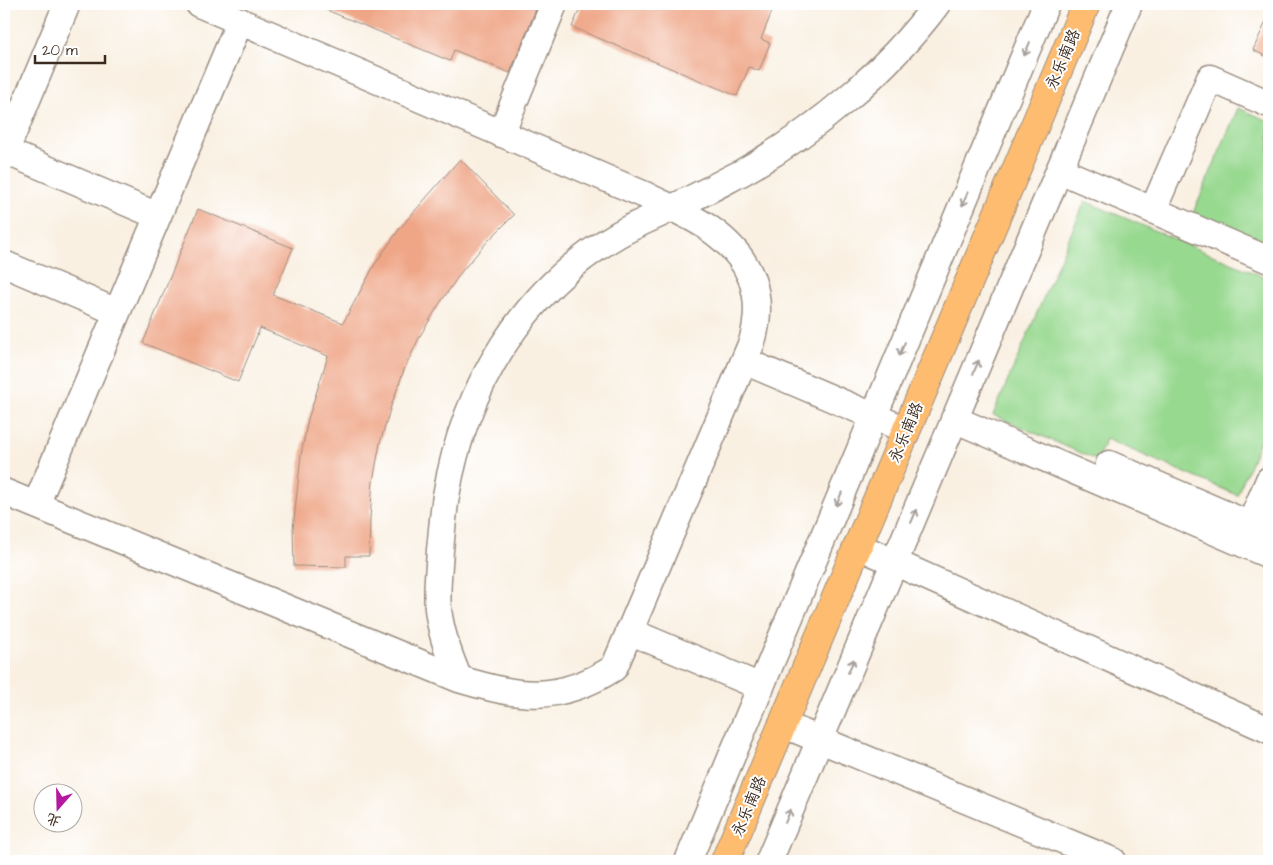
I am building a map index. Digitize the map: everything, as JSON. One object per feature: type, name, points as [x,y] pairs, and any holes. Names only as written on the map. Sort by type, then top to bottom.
[{"type":"main road","name":"永乐南路","points":[[725,861],[1086,4]]},
{"type":"street","points":[[67,4],[5,153],[158,216]]},
{"type":"street","points":[[4,492],[459,679],[517,694],[538,695],[558,692],[578,687],[614,668],[744,361],[757,326],[757,294],[752,278],[738,255],[724,240],[708,228],[645,195],[199,4]]},
{"type":"street","points":[[502,134],[554,4]]},
{"type":"street","points":[[459,679],[449,655],[442,629],[437,586],[444,506],[450,470],[470,409],[493,359],[527,312],[568,270],[617,235],[743,172],[810,127],[873,74],[902,46],[937,4]]},
{"type":"street","points":[[688,861],[1046,4]]},
{"type":"street","points":[[769,861],[1129,4]]},
{"type":"street","points":[[36,505],[240,21]]},
{"type":"street","points":[[1153,210],[1210,78],[1269,104]]},
{"type":"street","points":[[1059,170],[1269,260]]},
{"type":"street","points":[[4,264],[117,312]]},
{"type":"street","points":[[744,361],[906,430]]},
{"type":"street","points":[[954,418],[1269,555]]},
{"type":"street","points":[[1109,464],[1260,529],[1269,480]]},
{"type":"street","points":[[858,546],[1269,730]]},
{"type":"street","points":[[630,631],[761,687]]},
{"type":"street","points":[[782,724],[1112,861]]},
{"type":"green space","points":[[1238,108],[1269,121],[1269,246],[1193,213]]},
{"type":"green space","points":[[1085,201],[1269,279],[1269,420],[1237,495],[1106,439],[1097,460],[993,415]]},
{"type":"building","points":[[312,4],[538,4],[510,73],[454,50],[450,61]]},
{"type":"building","points":[[582,4],[775,4],[761,39],[770,43],[759,71],[749,67],[737,96],[572,27]]},
{"type":"building","points":[[1269,15],[1269,58],[1253,50]]},
{"type":"building","points":[[460,159],[514,215],[462,271],[420,336],[404,370],[380,443],[373,481],[369,556],[346,556],[346,567],[294,566],[293,529],[301,455],[308,419],[328,356],[260,328],[238,382],[143,343],[198,209],[293,248],[273,295],[343,323],[375,264],[400,228]]}]
